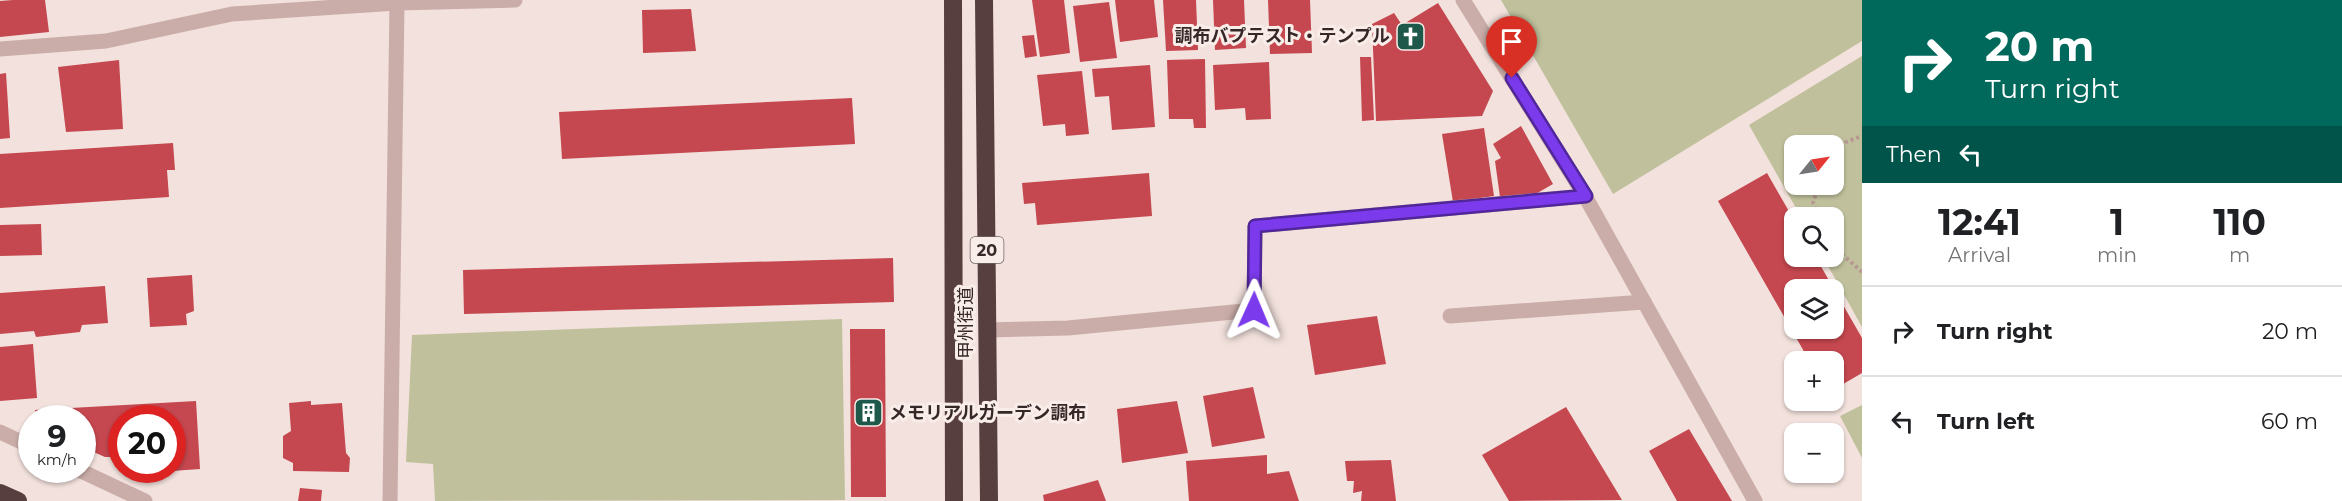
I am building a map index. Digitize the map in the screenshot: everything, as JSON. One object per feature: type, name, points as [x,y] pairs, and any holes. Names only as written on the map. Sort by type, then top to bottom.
[{"type":"highway","name":"甲州街道","points":[[953,0],[954,501]]},
{"type":"highway","name":"甲州街道","points":[[984,0],[988,501]]},
{"type":"highway","points":[[0,493],[18,501]]},
{"type":"street","points":[[0,49],[106,41],[232,14],[422,1],[514,0]]},
{"type":"street","points":[[1463,0],[1586,196],[1755,501]]},
{"type":"street","points":[[390,501],[397,3]]},
{"type":"street","points":[[987,330],[1068,328],[1254,310],[1255,226],[1586,196]]},
{"type":"street","points":[[1450,316],[1644,302]]},
{"type":"street","points":[[0,432],[18,440]]},
{"type":"street","points":[[96,478],[145,501]]},
{"type":"path","points":[[1844,144],[1862,136]]},
{"type":"path","points":[[1844,256],[1862,272]]},
{"type":"green space","points":[[1501,0],[1862,0],[1862,41],[1613,194]]},
{"type":"green space","points":[[1862,56],[1862,327],[1844,295],[1844,279],[1835,279],[1829,267],[1844,267],[1844,207],[1795,207],[1789,195],[1844,195],[1844,135],[1784,135],[1784,187],[1749,125]]},
{"type":"green space","points":[[842,319],[845,500],[435,501],[433,464],[406,462],[412,335]]},
{"type":"green space","points":[[1862,405],[1862,458],[1844,423],[1840,416]]},
{"type":"building","points":[[45,0],[49,32],[0,37],[0,1]]},
{"type":"building","points":[[1032,0],[1064,0],[1070,53],[1040,57]]},
{"type":"building","points":[[1115,0],[1154,0],[1158,37],[1120,42]]},
{"type":"building","points":[[1163,0],[1196,0],[1198,50],[1166,51]]},
{"type":"building","points":[[1213,0],[1244,0],[1246,48],[1215,50]]},
{"type":"building","points":[[1268,0],[1310,0],[1312,53],[1270,54]]},
{"type":"building","points":[[1109,2],[1117,58],[1080,62],[1073,6]]},
{"type":"building","points":[[1438,3],[1493,91],[1482,116],[1376,121],[1372,24],[1394,13],[1402,25]]},
{"type":"building","points":[[691,9],[696,51],[643,53],[642,10]]},
{"type":"building","points":[[1034,35],[1037,56],[1025,58],[1022,36]]},
{"type":"building","points":[[1360,57],[1371,57],[1374,120],[1362,121]]},
{"type":"building","points":[[1205,59],[1206,128],[1194,128],[1193,119],[1169,119],[1167,60]]},
{"type":"building","points":[[119,60],[123,129],[66,132],[58,67]]},
{"type":"building","points":[[1269,62],[1271,119],[1246,120],[1245,108],[1215,110],[1213,65]]},
{"type":"building","points":[[1150,65],[1155,127],[1112,130],[1109,96],[1095,97],[1092,69]]},
{"type":"building","points":[[1082,71],[1089,134],[1066,136],[1065,124],[1043,126],[1037,75]]},
{"type":"building","points":[[6,73],[10,138],[0,139],[0,74]]},
{"type":"building","points":[[852,98],[855,144],[562,159],[559,112]]},
{"type":"building","points":[[1521,126],[1553,184],[1534,195],[1500,197],[1495,161],[1501,158],[1493,144]]},
{"type":"building","points":[[1484,128],[1494,196],[1453,202],[1442,134]]},
{"type":"building","points":[[173,143],[175,170],[167,170],[169,197],[0,208],[0,154]]},
{"type":"building","points":[[1149,173],[1152,216],[1037,225],[1035,203],[1024,204],[1022,183]]},
{"type":"building","points":[[1767,173],[1787,207],[1784,207],[1784,267],[1821,267],[1828,279],[1784,279],[1784,316],[1718,201]]},
{"type":"building","points":[[41,224],[42,255],[0,256],[0,225]]},
{"type":"building","points":[[893,258],[894,302],[464,314],[463,270]]},
{"type":"building","points":[[192,275],[194,311],[186,314],[187,325],[150,327],[147,278]]},
{"type":"building","points":[[105,286],[108,323],[82,325],[80,332],[36,337],[34,331],[0,334],[0,293]]},
{"type":"building","points":[[1844,307],[1862,338],[1862,373],[1844,384],[1844,351],[1804,351],[1797,339],[1844,339]]},
{"type":"building","points":[[1377,316],[1386,364],[1315,375],[1307,325]]},
{"type":"building","name":"メモリアルガーデン調布","points":[[850,329],[885,329],[886,497],[851,497]]},
{"type":"building","points":[[33,344],[37,398],[0,401],[0,347]]},
{"type":"building","points":[[1253,387],[1265,438],[1212,447],[1203,396]]},
{"type":"building","points":[[196,401],[200,469],[186,470],[186,405],[124,405]]},
{"type":"building","points":[[311,401],[311,405],[342,403],[346,453],[350,458],[349,472],[293,471],[293,463],[283,458],[283,436],[291,431],[289,403]]},
{"type":"building","points":[[1177,401],[1188,453],[1122,463],[1117,409]]},
{"type":"building","points":[[108,406],[108,457],[96,453],[96,407]]},
{"type":"building","points":[[1566,407],[1622,500],[1509,501],[1482,455]]},
{"type":"building","points":[[1689,429],[1732,501],[1677,501],[1649,451]]},
{"type":"building","points":[[1267,455],[1267,474],[1289,471],[1299,501],[1189,501],[1186,461]]},
{"type":"building","points":[[1391,460],[1396,501],[1361,501],[1362,491],[1353,493],[1354,481],[1347,481],[1345,461]]},
{"type":"building","points":[[1098,480],[1106,501],[1044,501],[1043,495]]},
{"type":"building","points":[[300,488],[322,490],[321,501],[298,501]]},
{"type":"place","name":"調布バプテスト・テンプル","points":[[1411,36]]},
{"type":"place","name":"メモリアルガーデン調布","points":[[868,413]]},
{"type":"route","points":[[1254,310],[1255,226],[1586,196],[1512,78]]}]
